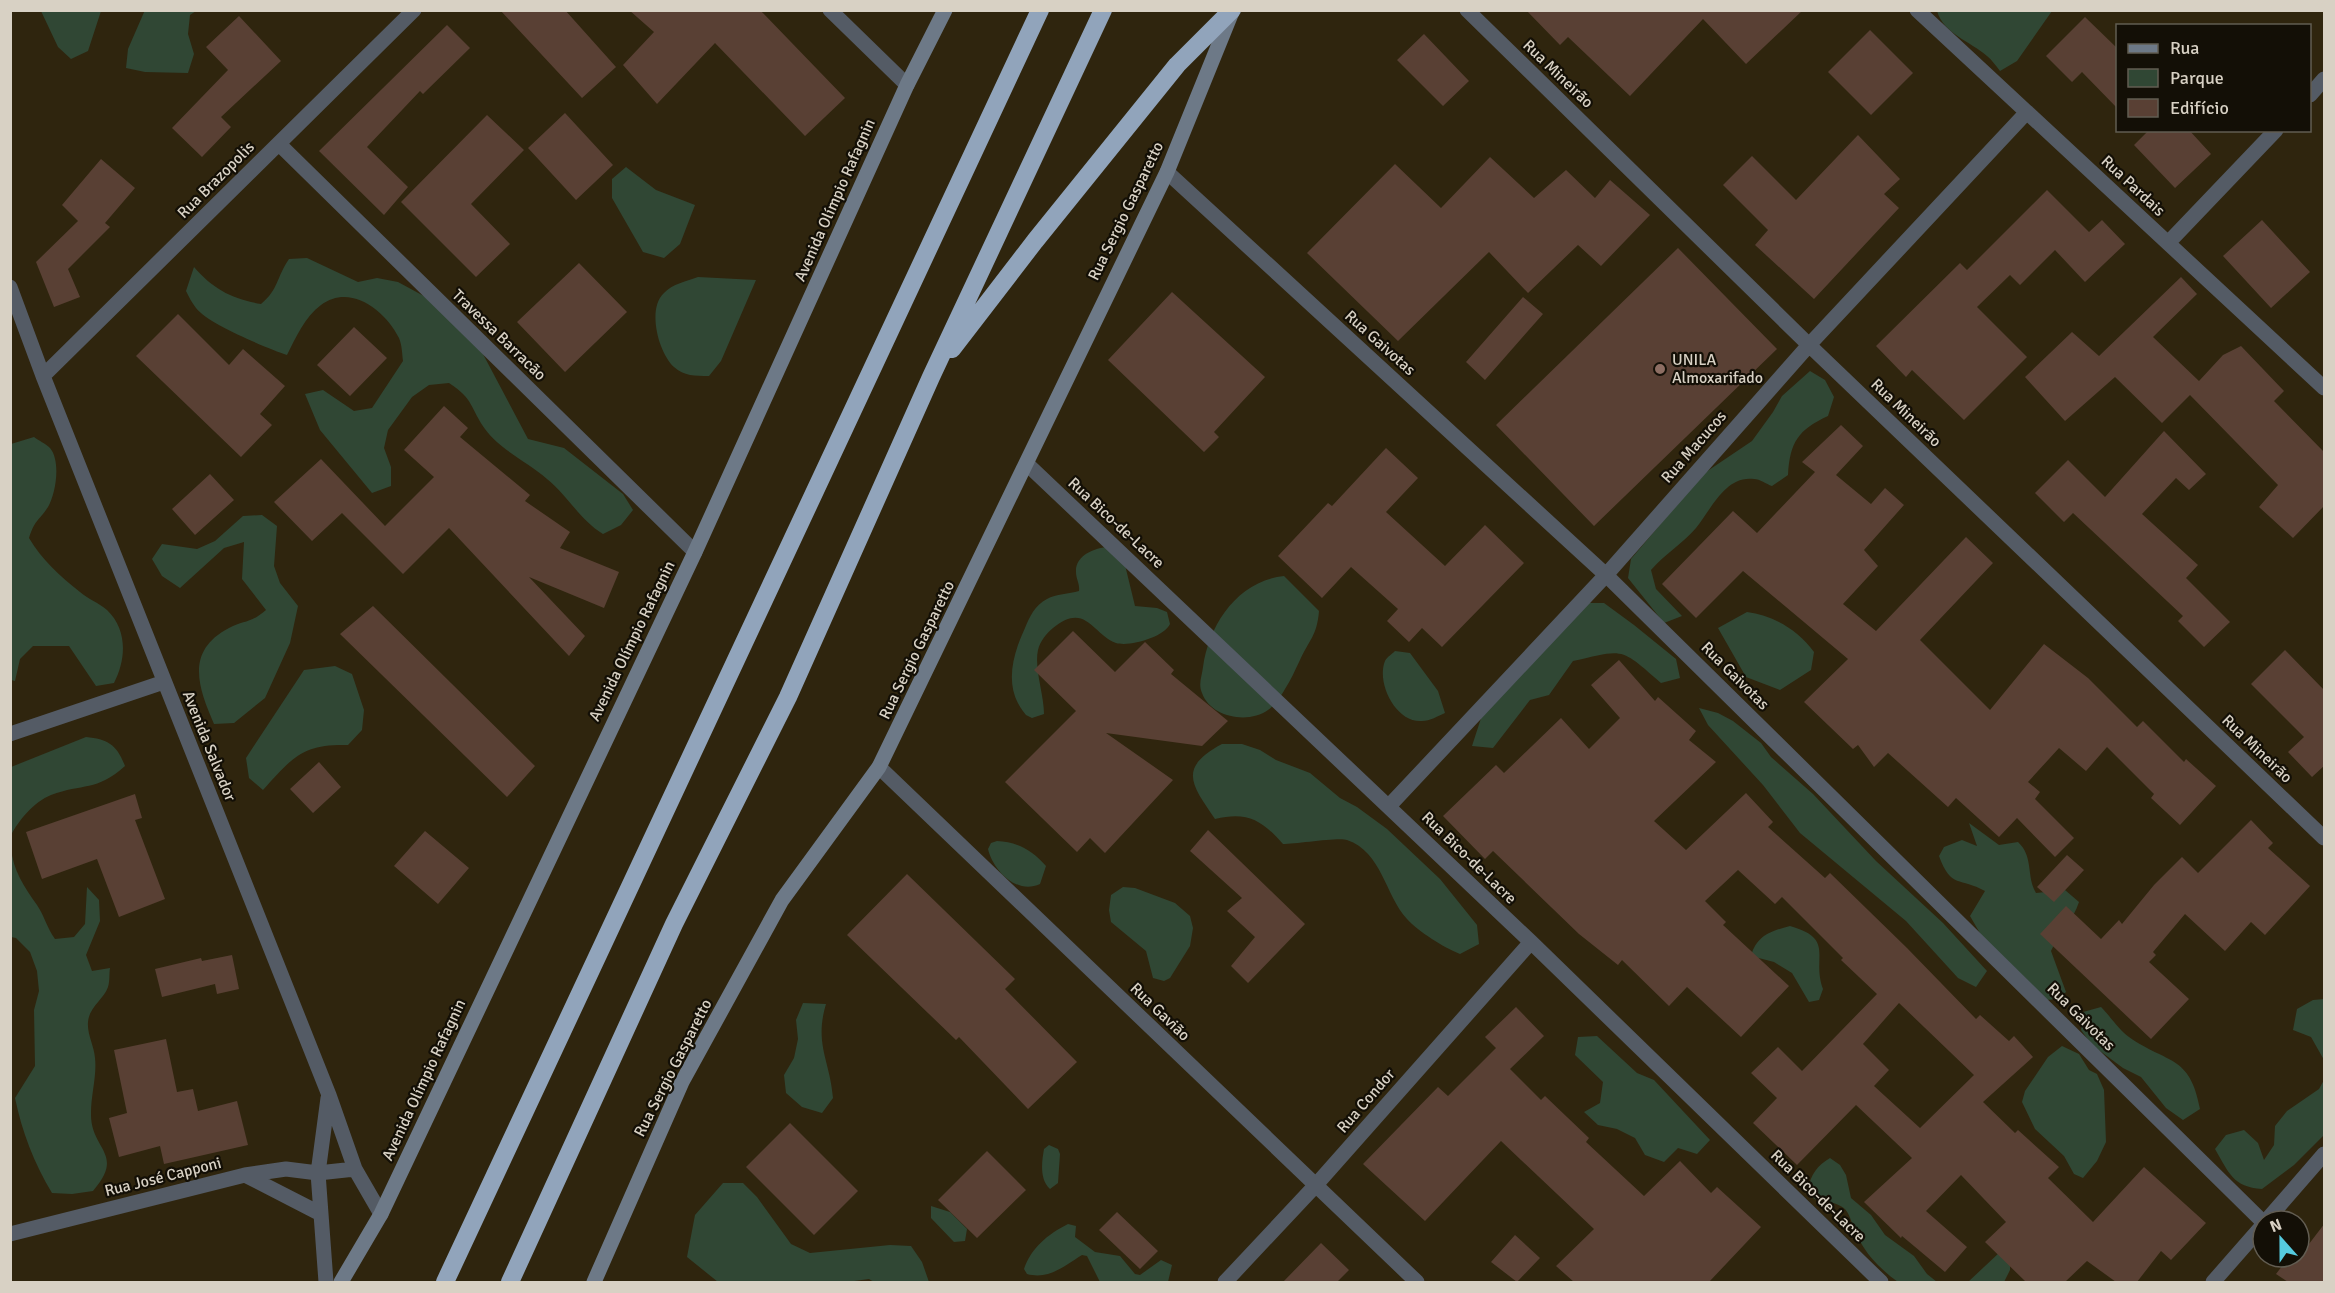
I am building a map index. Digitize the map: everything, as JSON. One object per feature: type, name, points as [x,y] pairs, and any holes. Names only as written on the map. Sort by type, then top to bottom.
[{"type":"highway","points":[[510,1282],[674,924],[788,696],[931,377],[1103,10]]},
{"type":"highway","points":[[931,377],[1035,241],[1177,65],[1233,10]]},
{"type":"highway","points":[[444,1282],[1037,14]]},
{"type":"street","name":"Rua Brazopolis","points":[[43,376],[414,10]]},
{"type":"street","points":[[830,10],[908,85]]},
{"type":"street","name":"Avenida Olímpio Rafagnin","points":[[341,1282],[381,1214],[695,552],[908,85],[945,10]]},
{"type":"street","name":"Rua Sergio Gasparetto","points":[[594,1282],[682,1082],[782,900],[879,767],[1027,464],[1096,314],[1167,172],[1233,10]]},
{"type":"street","name":"Rua Mineirão","points":[[1467,10],[1809,345],[2325,838]]},
{"type":"street","name":"Rua Pardais","points":[[1917,10],[2325,388]]},
{"type":"street","points":[[2311,94],[2325,79]]},
{"type":"street","name":"Rua Macucos","points":[[1389,806],[1606,575],[1809,345],[2027,112]]},
{"type":"street","points":[[2168,243],[2274,132]]},
{"type":"street","name":"Travessa Barracão","points":[[279,144],[695,552]]},
{"type":"street","name":"Rua Gaivotas","points":[[1167,172],[1606,575],[2251,1210]]},
{"type":"street","name":"Avenida Salvador","points":[[10,287],[43,376],[328,1095],[355,1169],[381,1214]]},
{"type":"street","name":"Rua Bico-de-Lacre","points":[[1027,464],[1531,942],[1881,1282]]},
{"type":"street","points":[[10,734],[164,682]]},
{"type":"street","name":"Rua Gavião","points":[[879,767],[1417,1282]]},
{"type":"street","name":"Rua Condor","points":[[1225,1282],[1315,1186],[1531,942]]},
{"type":"street","points":[[326,1282],[318,1213],[318,1173],[328,1095]]},
{"type":"street","points":[[2276,1209],[2325,1154]]},
{"type":"street","points":[[245,1175],[286,1169],[318,1173],[355,1169]]},
{"type":"street","name":"Rua José Capponi","points":[[10,1234],[245,1175],[318,1213]]},
{"type":"street","points":[[2213,1282],[2251,1238]]},
{"type":"green space","points":[[145,10],[196,11],[190,15],[188,34],[194,54],[188,73],[145,72],[126,68],[128,49]]},
{"type":"green space","points":[[1937,10],[2052,11],[2017,61],[2000,71],[1987,56],[1945,26]]},
{"type":"green space","points":[[41,11],[101,11],[88,51],[71,59],[58,47]]},
{"type":"green space","points":[[626,167],[656,190],[695,205],[680,244],[664,258],[643,252],[612,198],[612,179]]},
{"type":"green space","points":[[307,258],[358,282],[377,278],[398,282],[433,301],[475,339],[528,439],[564,448],[623,494],[633,510],[621,525],[603,534],[595,528],[547,479],[506,450],[491,436],[467,399],[449,383],[429,385],[412,397],[388,430],[384,448],[391,467],[391,486],[372,493],[320,430],[305,394],[323,390],[354,411],[372,408],[403,361],[399,338],[385,318],[376,309],[355,298],[332,299],[310,315],[287,355],[212,321],[196,308],[186,291],[194,267],[224,292],[261,304],[274,288],[289,259]]},
{"type":"green space","points":[[698,277],[756,280],[721,361],[709,376],[686,374],[674,367],[659,341],[655,319],[659,300],[667,290]]},
{"type":"green space","points":[[1810,371],[1825,380],[1834,397],[1828,416],[1809,426],[1798,438],[1791,454],[1788,475],[1772,486],[1754,479],[1735,482],[1720,495],[1696,528],[1651,570],[1656,589],[1682,616],[1664,623],[1628,578],[1631,559],[1703,474],[1752,441],[1782,396]]},
{"type":"green space","points":[[34,437],[50,448],[55,461],[56,477],[51,501],[35,524],[29,538],[59,574],[83,594],[101,605],[114,618],[122,636],[123,655],[114,683],[96,686],[69,646],[33,646],[20,659],[15,681],[11,680],[11,444]]},
{"type":"green space","points":[[262,515],[277,526],[274,566],[280,583],[298,606],[290,643],[265,698],[234,723],[214,724],[200,683],[201,659],[206,648],[215,637],[229,628],[256,618],[266,610],[242,579],[244,542],[224,548],[180,588],[162,576],[152,559],[162,544],[197,549],[215,541],[243,516]]},
{"type":"green space","points":[[1107,547],[1125,565],[1135,606],[1157,608],[1167,612],[1170,624],[1167,629],[1154,637],[1130,644],[1116,643],[1108,639],[1081,619],[1074,618],[1064,621],[1053,628],[1040,643],[1037,657],[1044,714],[1032,718],[1026,715],[1019,705],[1012,683],[1016,650],[1020,639],[1033,611],[1039,604],[1054,596],[1079,591],[1076,572],[1082,557],[1091,551]]},
{"type":"green space","points":[[1284,576],[1319,611],[1314,632],[1287,686],[1271,708],[1251,717],[1222,713],[1207,701],[1200,686],[1206,651],[1212,635],[1228,607],[1240,596],[1253,586]]},
{"type":"green space","points":[[1585,603],[1604,603],[1634,625],[1676,659],[1680,678],[1661,683],[1629,657],[1621,654],[1603,654],[1573,661],[1549,695],[1530,700],[1493,748],[1472,746],[1484,709]]},
{"type":"green space","points":[[1747,612],[1766,616],[1793,630],[1814,652],[1811,670],[1780,690],[1746,677],[1718,628]]},
{"type":"green space","points":[[1395,651],[1410,653],[1438,691],[1445,713],[1422,721],[1404,716],[1396,709],[1383,680],[1385,661]]},
{"type":"green space","points":[[335,666],[352,674],[364,710],[362,730],[348,745],[320,747],[300,755],[282,769],[263,790],[249,778],[246,758],[304,670]]},
{"type":"green space","points":[[1699,708],[1718,713],[1733,721],[1761,743],[1771,757],[1813,794],[1876,861],[1943,923],[1987,971],[1976,987],[1958,978],[1906,921],[1800,833],[1763,785],[1708,725]]},
{"type":"green space","points":[[86,737],[100,739],[111,744],[119,753],[125,766],[106,780],[62,791],[45,798],[28,812],[11,835],[11,767]]},
{"type":"green space","points":[[1222,744],[1242,744],[1310,773],[1340,798],[1357,807],[1387,829],[1440,879],[1477,925],[1479,944],[1460,954],[1418,929],[1400,909],[1376,864],[1359,846],[1347,840],[1283,844],[1261,823],[1253,819],[1236,816],[1215,819],[1195,787],[1193,778],[1194,769],[1199,761]]},
{"type":"green space","points":[[1969,823],[1999,845],[2018,842],[2026,854],[2036,893],[2065,890],[2079,902],[2051,951],[2066,992],[2058,999],[2046,1000],[1981,935],[1970,916],[1985,891],[1957,881],[1943,866],[1939,856],[1944,847],[1962,840],[1977,846]]},
{"type":"green space","points":[[997,841],[1018,845],[1041,860],[1046,866],[1040,884],[1031,887],[1022,886],[1007,879],[1000,872],[988,849],[991,843]]},
{"type":"green space","points":[[11,848],[20,878],[55,939],[74,937],[85,924],[87,887],[99,900],[100,921],[86,955],[92,971],[110,968],[109,980],[106,991],[91,1012],[88,1027],[95,1065],[91,1106],[92,1125],[107,1159],[102,1178],[93,1191],[72,1194],[52,1193],[34,1159],[18,1111],[15,1098],[35,1066],[34,1010],[39,991],[37,971],[30,952],[16,938],[11,937]]},
{"type":"green space","points":[[1123,887],[1135,888],[1175,903],[1190,916],[1193,928],[1190,946],[1170,978],[1164,981],[1153,978],[1146,951],[1111,922],[1109,910],[1111,895]]},
{"type":"green space","points":[[1790,926],[1804,931],[1817,943],[1823,989],[1819,1000],[1809,1002],[1792,973],[1774,962],[1751,956],[1757,943],[1766,935]]},
{"type":"green space","points":[[2324,999],[2324,1060],[2311,1037],[2293,1030],[2297,1009],[2313,1000]]},
{"type":"green space","points":[[803,1003],[826,1004],[822,1041],[833,1098],[822,1113],[802,1107],[786,1093],[784,1075],[794,1058],[798,1039],[796,1020]]},
{"type":"green space","points":[[2101,1007],[2129,1037],[2175,1062],[2183,1069],[2196,1091],[2200,1109],[2183,1120],[2166,1108],[2141,1077],[2123,1068],[2092,1045],[2081,1030],[2083,1012]]},
{"type":"green space","points":[[1597,1036],[1637,1073],[1654,1080],[1710,1140],[1697,1154],[1678,1148],[1664,1162],[1645,1155],[1635,1138],[1617,1129],[1598,1125],[1584,1112],[1600,1103],[1603,1082],[1575,1055],[1578,1037]]},
{"type":"green space","points":[[2062,1046],[2079,1054],[2089,1070],[2097,1074],[2104,1090],[2106,1142],[2097,1161],[2083,1178],[2074,1174],[2064,1156],[2035,1129],[2022,1102],[2025,1091],[2048,1057]]},
{"type":"green space","points":[[2324,1080],[2324,1135],[2294,1165],[2262,1189],[2252,1188],[2238,1182],[2215,1149],[2226,1135],[2244,1130],[2258,1143],[2264,1160],[2274,1145],[2275,1126],[2287,1111],[2319,1089]]},
{"type":"green space","points":[[1049,1145],[1058,1149],[1060,1154],[1058,1183],[1050,1189],[1044,1180],[1042,1170],[1044,1149]]},
{"type":"green space","points":[[1830,1158],[1840,1165],[1846,1175],[1851,1198],[1871,1215],[1885,1235],[1914,1256],[1927,1274],[1937,1282],[1898,1282],[1867,1253],[1849,1215],[1842,1207],[1814,1199],[1808,1189],[1811,1179],[1818,1167]]},
{"type":"green space","points":[[723,1183],[743,1183],[757,1197],[791,1244],[810,1253],[890,1245],[911,1246],[922,1262],[929,1282],[874,1282],[869,1279],[847,1282],[718,1282],[687,1257],[695,1215]]},
{"type":"green space","points":[[931,1206],[950,1212],[967,1229],[965,1241],[954,1242],[931,1218]]},
{"type":"green space","points":[[1068,1224],[1076,1226],[1075,1237],[1095,1252],[1120,1256],[1135,1274],[1140,1275],[1161,1260],[1172,1265],[1168,1282],[1100,1282],[1087,1256],[1082,1255],[1049,1274],[1027,1274],[1024,1269],[1036,1248],[1047,1237]]},
{"type":"green space","points":[[2000,1252],[2010,1259],[2010,1270],[2004,1282],[1968,1282]]},
{"type":"building","points":[[500,10],[565,10],[616,67],[582,98]]},
{"type":"building","points":[[629,10],[760,10],[845,98],[805,136],[715,43],[657,104],[623,65],[654,32]]},
{"type":"building","points":[[1526,10],[1803,10],[1746,64],[1703,19],[1630,96],[1568,37],[1560,45]]},
{"type":"building","points":[[239,16],[281,61],[221,117],[231,127],[202,157],[172,128],[228,70],[206,47]]},
{"type":"building","points":[[2085,17],[2116,47],[2116,107],[2082,72],[2072,82],[2046,56]]},
{"type":"building","points":[[447,25],[470,48],[423,94],[420,91],[367,147],[408,187],[384,215],[319,151]]},
{"type":"building","points":[[1870,30],[1913,73],[1871,115],[1828,72]]},
{"type":"building","points":[[1424,34],[1469,81],[1443,106],[1397,60]]},
{"type":"building","points":[[565,113],[613,165],[576,200],[528,148]]},
{"type":"building","points":[[487,115],[524,150],[471,204],[510,244],[476,277],[401,202]]},
{"type":"building","points":[[2147,132],[2191,132],[2211,154],[2175,188],[2134,145]]},
{"type":"building","points":[[1858,135],[1900,179],[1884,194],[1899,208],[1814,299],[1755,245],[1768,230],[1723,185],[1752,156],[1796,200]]},
{"type":"building","points":[[1490,157],[1534,198],[1566,170],[1595,198],[1610,180],[1650,215],[1601,266],[1578,245],[1528,293],[1489,252],[1398,341],[1307,253],[1395,164],[1441,208]]},
{"type":"building","points":[[101,159],[135,188],[105,223],[110,227],[68,269],[80,297],[54,307],[36,262],[78,221],[62,205]]},
{"type":"building","points":[[2047,190],[2089,232],[2102,220],[2125,244],[2085,282],[2055,250],[2020,285],[2010,275],[1977,307],[2027,357],[1964,420],[1912,370],[1906,377],[1876,346],[1960,263],[1967,270]]},
{"type":"building","points":[[2262,220],[2310,272],[2271,308],[2223,256]]},
{"type":"building","points":[[1678,248],[1777,349],[1594,526],[1496,425]]},
{"type":"building","points":[[579,263],[627,312],[565,372],[517,322]]},
{"type":"building","points":[[2181,277],[2197,294],[2153,337],[2199,381],[2223,355],[2241,346],[2284,391],[2274,401],[2325,453],[2325,505],[2293,538],[2259,507],[2278,485],[2190,395],[2162,423],[2115,377],[2065,421],[2025,377],[2072,332],[2099,356]]},
{"type":"building","points":[[1172,292],[1265,377],[1214,432],[1219,437],[1204,452],[1108,360]]},
{"type":"building","points":[[1523,297],[1543,314],[1485,380],[1466,362]]},
{"type":"building","points":[[178,314],[229,365],[243,349],[285,386],[260,414],[272,425],[241,457],[136,356]]},
{"type":"building","points":[[354,327],[387,358],[350,396],[317,365]]},
{"type":"building","points":[[444,406],[468,428],[460,437],[530,495],[525,501],[570,532],[560,548],[619,572],[604,608],[529,577],[585,636],[569,656],[449,528],[403,574],[342,513],[312,541],[274,502],[321,459],[385,526],[434,477],[404,450]]},
{"type":"building","points":[[1841,425],[1863,446],[1836,475],[1871,504],[1885,488],[1904,505],[1864,550],[1878,566],[1843,604],[1876,631],[1966,537],[1993,563],[1920,640],[1990,710],[2044,644],[2088,678],[2137,727],[2143,721],[2184,762],[2186,759],[2216,786],[2180,825],[2151,798],[2154,794],[2107,747],[2086,771],[2059,748],[2028,782],[2040,792],[2035,799],[2074,838],[2055,857],[2017,818],[1999,837],[1956,798],[1948,807],[1888,753],[1874,767],[1858,745],[1853,749],[1804,702],[1848,659],[1743,571],[1696,618],[1662,584],[1733,511],[1757,533],[1815,472],[1802,462]]},
{"type":"building","points":[[2164,431],[2206,474],[2189,490],[2176,478],[2142,514],[2198,565],[2186,578],[2230,622],[2204,647],[2178,621],[2183,616],[2073,513],[2064,522],[2035,493],[2068,460],[2105,497]]},
{"type":"building","points":[[1386,448],[1418,478],[1386,512],[1445,566],[1485,525],[1524,563],[1442,647],[1422,628],[1409,642],[1387,621],[1398,609],[1351,567],[1322,598],[1278,556],[1328,503],[1332,506]]},
{"type":"building","points":[[210,474],[234,500],[195,535],[172,509]]},
{"type":"building","points":[[373,606],[535,766],[507,797],[340,634]]},
{"type":"building","points":[[1073,631],[1115,672],[1145,642],[1174,670],[1171,674],[1228,721],[1202,746],[1106,733],[1173,780],[1105,853],[1090,838],[1077,852],[1005,782],[1076,711],[1034,670]]},
{"type":"building","points":[[2285,650],[2325,691],[2325,765],[2312,777],[2288,752],[2304,737],[2251,684]]},
{"type":"building","points":[[1619,660],[1655,701],[1658,697],[1696,731],[1689,740],[1716,762],[1654,821],[1686,850],[1746,793],[1773,822],[1768,827],[1825,878],[1830,873],[1976,1019],[1980,1015],[2009,1041],[2014,1036],[2033,1057],[1983,1102],[2015,1133],[2018,1130],[2059,1167],[2048,1178],[2093,1222],[2144,1167],[2206,1223],[2171,1260],[2161,1251],[2137,1282],[2116,1282],[2087,1261],[2065,1282],[2026,1282],[1985,1242],[2006,1222],[1961,1175],[1926,1211],[1967,1247],[1945,1272],[1902,1236],[1901,1238],[1864,1202],[1912,1158],[1856,1105],[1797,1165],[1753,1123],[1777,1098],[1751,1073],[1778,1047],[1802,1071],[1877,994],[1841,960],[1843,958],[1782,897],[1775,904],[1738,870],[1705,901],[1726,922],[1723,925],[1789,986],[1741,1037],[1687,987],[1669,1006],[1622,960],[1618,965],[1579,934],[1493,851],[1485,859],[1443,816],[1496,765],[1504,773],[1561,718],[1589,749],[1620,718],[1591,685]],"holes":[[[1899,1003],[1974,1075],[1920,1128],[1874,1086],[1889,1070],[1863,1044]]]},
{"type":"building","points":[[319,762],[341,787],[313,813],[290,789]]},
{"type":"building","points":[[135,794],[142,818],[135,820],[165,899],[119,917],[97,859],[42,879],[26,832]]},
{"type":"building","points":[[2251,820],[2273,843],[2268,848],[2310,886],[2265,935],[2251,922],[2225,951],[2185,914],[2153,952],[2156,955],[2149,962],[2189,999],[2151,1039],[2040,934],[2066,906],[2101,939],[2119,920],[2122,924],[2154,885],[2182,857],[2198,873]]},
{"type":"building","points":[[1208,830],[1305,924],[1248,983],[1231,966],[1255,937],[1227,911],[1242,898],[1190,851]]},
{"type":"building","points":[[425,831],[469,868],[438,904],[394,866]]},
{"type":"building","points":[[2067,855],[2084,870],[2054,902],[2037,887]]},
{"type":"building","points":[[907,874],[1015,979],[1005,989],[1077,1062],[1028,1109],[959,1037],[956,1040],[847,935]]},
{"type":"building","points":[[232,955],[239,989],[217,994],[215,984],[162,997],[155,969],[201,958],[202,961]]},
{"type":"building","points":[[1516,1007],[1544,1036],[1510,1069],[1541,1100],[1545,1096],[1589,1138],[1586,1142],[1644,1196],[1680,1161],[1711,1193],[1717,1187],[1761,1227],[1709,1282],[1574,1282],[1556,1266],[1594,1229],[1501,1141],[1425,1221],[1363,1164],[1438,1087],[1448,1096],[1496,1048],[1485,1037]]},
{"type":"building","points":[[166,1039],[177,1092],[193,1089],[198,1111],[237,1101],[248,1145],[164,1164],[160,1146],[119,1157],[109,1118],[127,1113],[114,1050]]},
{"type":"building","points":[[790,1123],[858,1191],[814,1235],[746,1167]]},
{"type":"building","points":[[987,1151],[1026,1190],[977,1238],[938,1200]]},
{"type":"building","points":[[1117,1212],[1158,1251],[1140,1269],[1099,1230]]},
{"type":"building","points":[[2325,1223],[2325,1282],[2288,1282],[2276,1274],[2280,1269],[2311,1269],[2311,1241]]},
{"type":"building","points":[[1515,1235],[1540,1258],[1517,1282],[1491,1262]]},
{"type":"building","points":[[1321,1243],[1349,1270],[1337,1282],[1283,1282]]},
{"type":"place","name":"UNILA Almoxarifado","points":[[1660,369]]}]
